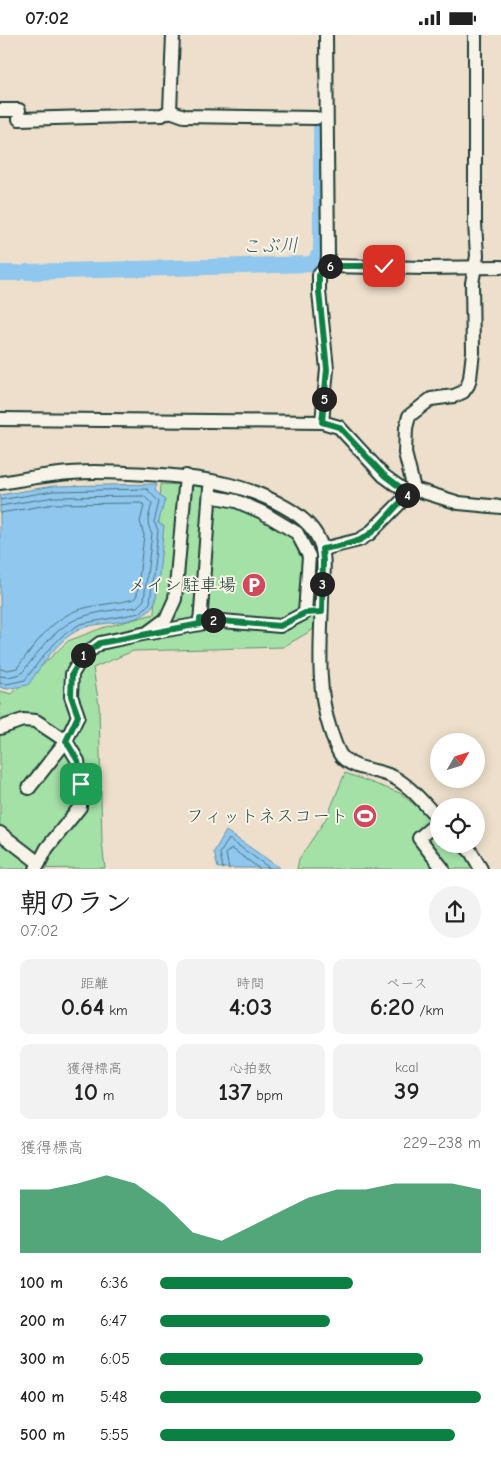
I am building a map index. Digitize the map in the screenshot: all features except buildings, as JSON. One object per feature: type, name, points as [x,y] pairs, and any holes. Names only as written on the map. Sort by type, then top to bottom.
[{"type":"street","points":[[170,111],[173,35]]},
{"type":"street","points":[[322,422],[327,369],[319,275],[327,266],[326,35]]},
{"type":"street","points":[[412,491],[405,453],[406,428],[409,416],[430,399],[454,396],[463,392],[470,378],[473,352],[472,283],[477,256],[475,223],[475,35]]},
{"type":"street","points":[[0,110],[19,114],[162,115],[170,111],[184,116],[316,118]]},
{"type":"street","points":[[327,266],[501,267]]},
{"type":"street","points":[[0,419],[322,422],[339,427],[384,475],[412,491],[459,503],[501,507]]},
{"type":"street","points":[[0,483],[34,477],[94,472],[186,476],[224,482],[252,491],[303,517],[314,532],[322,549],[321,689],[325,714],[334,741],[342,757],[358,767],[390,776],[405,785],[430,811]]},
{"type":"street","points":[[147,633],[166,619],[175,599],[186,476]]},
{"type":"street","points":[[29,788],[66,741],[78,716],[71,696],[72,674],[83,656],[100,643],[200,624],[211,480]]},
{"type":"street","points":[[322,549],[359,540],[369,534],[412,491]]},
{"type":"street","points":[[210,496],[236,501],[262,512],[297,533],[309,556],[305,613]]},
{"type":"street","points":[[200,619],[280,626],[305,613],[322,612]]},
{"type":"street","points":[[0,728],[23,720],[36,721],[66,741],[78,761],[81,784],[80,807],[48,848],[38,866],[0,833]]},
{"type":"street","points":[[430,828],[419,838],[430,852]]},
{"type":"street","points":[[431,853],[443,869]]},
{"type":"street","points":[[472,853],[481,869]]},
{"type":"green space","points":[[161,484],[208,486],[231,491],[267,506],[306,532],[318,558],[314,629],[283,647],[133,651],[93,668],[99,705],[102,843],[105,868],[0,869],[0,691],[12,694],[68,641],[102,628],[154,614]]},
{"type":"green space","points":[[345,773],[400,793],[430,818],[430,853],[464,853],[475,869],[297,869],[299,859],[327,817]]},
{"type":"water","points":[[157,484],[155,490],[165,500],[158,523],[164,526],[154,605],[148,612],[140,616],[83,628],[74,632],[52,652],[28,685],[7,689],[0,687],[0,495],[53,486]]},
{"type":"water","points":[[226,831],[280,868],[218,868],[214,852]]},
{"type":"waterway","name":"こぶ川","points":[[27,272],[313,264],[321,252],[321,127]]},
{"type":"waterway","name":"こぶ川","points":[[0,273],[18,273]]},
{"type":"place","name":"メイン駐車場","points":[[254,585]]},
{"type":"place","name":"フィットネスコート","points":[[365,816]]},
{"type":"route","points":[[81,784],[78,761],[66,741],[78,716],[71,696],[72,674],[83,656],[100,643],[200,624],[200,619],[280,626],[305,613],[322,612],[322,549],[359,540],[369,534],[409,494],[384,475],[339,427],[322,422],[327,369],[319,275],[327,266],[384,266]]}]
